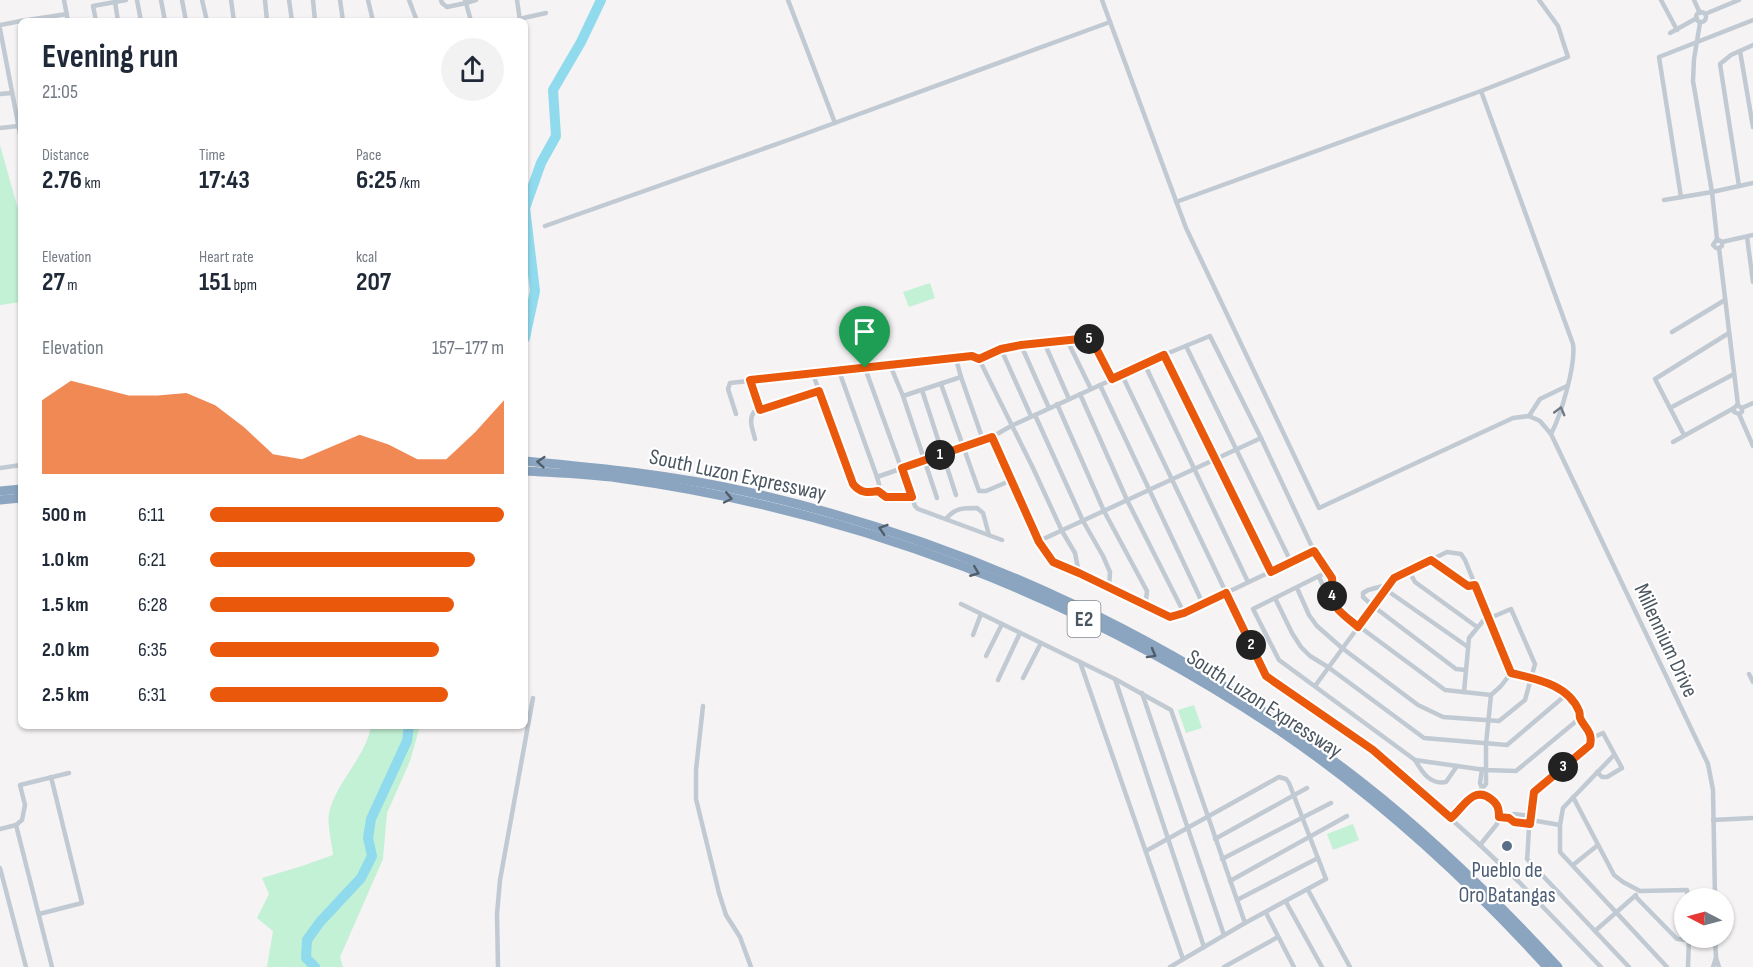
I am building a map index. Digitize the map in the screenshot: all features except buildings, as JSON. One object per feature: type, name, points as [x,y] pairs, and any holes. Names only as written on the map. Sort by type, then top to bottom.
[{"type":"highway","name":"South Luzon Expressway","points":[[528,461],[609,469],[738,490],[864,522],[1002,572],[1067,600],[1187,663],[1271,717],[1337,764],[1412,824],[1466,873],[1558,967]]},
{"type":"highway","name":"South Luzon Expressway","points":[[528,471],[591,475],[658,484],[799,514],[932,554],[1062,608],[1129,641],[1182,671],[1279,731],[1331,769],[1390,816],[1462,880],[1546,967]]},
{"type":"highway","points":[[0,491],[18,489]]},
{"type":"highway","points":[[0,500],[18,498]]},
{"type":"street","points":[[64,0],[68,18]]},
{"type":"street","points":[[95,18],[93,6],[126,0]]},
{"type":"street","points":[[137,0],[140,18]]},
{"type":"street","points":[[161,0],[164,18]]},
{"type":"street","points":[[182,0],[185,18]]},
{"type":"street","points":[[202,0],[206,18]]},
{"type":"street","points":[[231,0],[234,18]]},
{"type":"street","points":[[265,0],[267,18]]},
{"type":"street","points":[[289,0],[292,18]]},
{"type":"street","points":[[313,0],[315,18]]},
{"type":"street","points":[[340,0],[342,18]]},
{"type":"street","points":[[368,0],[372,18]]},
{"type":"street","points":[[409,0],[416,18]]},
{"type":"street","points":[[441,0],[447,6],[476,0]]},
{"type":"street","points":[[517,0],[520,18]]},
{"type":"street","points":[[788,0],[835,123]]},
{"type":"street","points":[[1102,0],[1186,228],[1319,508],[1513,418],[1529,416],[1540,399],[1567,386]]},
{"type":"street","points":[[1176,202],[1568,57],[1558,26],[1539,0]]},
{"type":"street","points":[[1661,0],[1677,30]]},
{"type":"street","points":[[1670,33],[1705,20],[1694,0]]},
{"type":"street","points":[[1719,248],[1713,245],[1717,239],[1712,192],[1693,81],[1697,15],[1739,0]]},
{"type":"street","points":[[465,1],[470,18]]},
{"type":"street","points":[[115,2],[118,18]]},
{"type":"street","points":[[527,18],[546,13]]},
{"type":"street","points":[[44,18],[67,14]]},
{"type":"street","points":[[1681,197],[1659,57],[1753,20]]},
{"type":"street","points":[[0,128],[18,126],[3,59],[0,27],[18,22]]},
{"type":"street","points":[[545,226],[1110,22]]},
{"type":"street","points":[[1739,186],[1720,64],[1753,45]]},
{"type":"street","points":[[1740,51],[1753,127]]},
{"type":"street","points":[[1481,91],[1573,344],[1574,353],[1567,386],[1557,424],[1551,434]]},
{"type":"street","points":[[0,94],[12,93]]},
{"type":"street","points":[[1664,200],[1753,183]]},
{"type":"street","points":[[1717,239],[1722,242],[1750,236],[1753,282]]},
{"type":"street","points":[[1722,242],[1719,248],[1738,407],[1742,412],[1739,414],[1753,446]]},
{"type":"street","points":[[1672,332],[1725,300]]},
{"type":"street","points":[[1684,435],[1655,379],[1729,333]]},
{"type":"street","points":[[877,477],[992,437],[1033,415],[1144,363],[1210,336],[1314,551],[1332,578],[1333,603],[1358,627],[1445,690],[1491,695]]},
{"type":"street","points":[[979,359],[1001,349],[1021,345],[1089,338],[1112,379]]},
{"type":"street","points":[[1067,340],[1091,389]]},
{"type":"street","points":[[1044,342],[1069,399]]},
{"type":"street","points":[[1021,345],[1049,408]]},
{"type":"street","points":[[1186,346],[1291,562]]},
{"type":"street","points":[[1001,349],[1083,521],[1103,556],[1110,572],[1109,588]]},
{"type":"street","points":[[1164,355],[1271,572]]},
{"type":"street","points":[[735,414],[728,385],[736,381],[972,356],[979,359],[1062,531],[1075,553],[1079,573]]},
{"type":"street","points":[[956,359],[960,377],[983,440]]},
{"type":"street","points":[[1144,363],[1248,582]]},
{"type":"street","points":[[891,365],[937,498]]},
{"type":"street","points":[[865,368],[915,506],[1002,540]]},
{"type":"street","points":[[839,371],[877,477],[878,491]]},
{"type":"street","points":[[813,374],[853,484],[862,492],[878,491],[886,497],[912,497]]},
{"type":"street","points":[[1671,408],[1734,374]]},
{"type":"street","points":[[1122,375],[1266,676],[1373,750],[1480,845],[1601,967]]},
{"type":"street","points":[[903,396],[960,377]]},
{"type":"street","points":[[750,380],[760,410]]},
{"type":"street","points":[[941,384],[979,491],[986,491],[1012,480]]},
{"type":"street","points":[[1100,385],[1203,604]]},
{"type":"street","points":[[922,390],[956,495]]},
{"type":"street","points":[[755,439],[751,417],[754,412],[819,391]]},
{"type":"street","points":[[1080,394],[1127,500],[1184,613]]},
{"type":"street","points":[[1673,442],[1738,407],[1753,403]]},
{"type":"street","points":[[1057,404],[1104,511],[1147,591],[1146,600],[1143,603]]},
{"type":"street","name":"Millennium Drive","points":[[1529,416],[1540,421],[1551,434],[1708,764],[1713,790],[1715,888]]},
{"type":"street","points":[[992,437],[1039,542],[1053,562],[1170,617],[1184,613],[1314,551]]},
{"type":"street","points":[[1039,542],[1261,438]]},
{"type":"street","points":[[0,468],[18,465]]},
{"type":"street","points":[[946,519],[956,510],[977,508],[983,513],[989,535]]},
{"type":"street","points":[[1315,686],[1394,578],[1448,552],[1457,552],[1465,560],[1511,673]]},
{"type":"street","points":[[1431,560],[1468,586],[1475,585]]},
{"type":"street","points":[[1408,571],[1415,582],[1477,627]]},
{"type":"street","points":[[1327,572],[1253,609],[1280,660],[1415,760],[1425,776],[1441,784],[1446,782],[1457,766]]},
{"type":"street","points":[[1319,577],[1325,590],[1331,593]]},
{"type":"street","points":[[1466,670],[1455,669],[1373,606],[1363,597],[1363,593],[1383,586],[1468,647]]},
{"type":"street","points":[[1297,588],[1309,615],[1317,626],[1342,648],[1418,705],[1443,717],[1499,721],[1525,700],[1535,664],[1511,609],[1489,618],[1477,627],[1469,638],[1464,692]]},
{"type":"street","points":[[1275,598],[1292,633],[1310,656],[1424,738],[1507,745],[1567,694]]},
{"type":"street","points":[[961,604],[1115,679],[1171,710],[1245,923]]},
{"type":"street","points":[[973,635],[981,614]]},
{"type":"street","points":[[987,656],[1002,624]]},
{"type":"street","points":[[998,680],[1020,633]]},
{"type":"street","points":[[1023,678],[1041,643]]},
{"type":"street","points":[[1080,662],[1183,959]]},
{"type":"street","points":[[1451,818],[1485,784],[1483,770],[1491,695],[1511,673]]},
{"type":"street","points":[[1511,673],[1556,686],[1567,694],[1592,738],[1590,745],[1534,792],[1527,859],[1629,967]]},
{"type":"street","points":[[1749,674],[1753,682]]},
{"type":"street","points":[[1115,679],[1204,947]]},
{"type":"street","points":[[1142,693],[1224,935]]},
{"type":"street","points":[[528,726],[533,699]]},
{"type":"street","points":[[703,706],[696,770],[696,799],[726,915],[740,937],[751,967]]},
{"type":"street","points":[[1415,760],[1483,770],[1516,771],[1580,718]]},
{"type":"street","points":[[498,967],[497,914],[500,880],[528,729]]},
{"type":"street","points":[[1592,738],[1603,733],[1622,768],[1607,777],[1602,777],[1597,772]]},
{"type":"street","points":[[1614,755],[1563,807],[1560,852],[1667,967]]},
{"type":"street","points":[[0,829],[16,825],[22,820],[25,805],[20,785],[69,773]]},
{"type":"street","points":[[39,914],[82,903],[51,777]]},
{"type":"street","points":[[1146,851],[1276,778],[1286,779],[1326,879],[1170,967]]},
{"type":"street","points":[[1215,839],[1307,788]]},
{"type":"street","points":[[1477,794],[1485,795],[1493,800],[1499,808],[1497,824],[1480,845]]},
{"type":"street","points":[[1573,797],[1614,875],[1640,891],[1674,890]]},
{"type":"street","points":[[1222,859],[1331,803]]},
{"type":"street","points":[[1509,818],[1514,814],[1530,820],[1560,825]]},
{"type":"street","points":[[1230,881],[1347,816]]},
{"type":"street","points":[[1499,817],[1509,818],[1514,822],[1530,820]]},
{"type":"street","points":[[1713,820],[1753,818]]},
{"type":"street","points":[[16,825],[52,967]]},
{"type":"street","points":[[1573,865],[1598,845]]},
{"type":"street","points":[[1237,900],[1318,858]]},
{"type":"street","points":[[0,868],[26,967]]},
{"type":"street","points":[[1308,890],[1350,967]]},
{"type":"street","points":[[1595,931],[1640,891]]},
{"type":"street","points":[[1635,896],[1674,936]]},
{"type":"street","points":[[1286,902],[1322,967]]},
{"type":"street","points":[[1266,913],[1294,967]]},
{"type":"street","points":[[1224,967],[1278,937]]},
{"type":"street","points":[[1688,967],[1689,948]]},
{"type":"street","points":[[1716,948],[1719,967]]},
{"type":"street","points":[[1713,967],[1716,958]]},
{"type":"green space","points":[[0,145],[18,209],[18,302],[0,305]]},
{"type":"green space","points":[[930,283],[935,298],[909,307],[903,292]]},
{"type":"green space","points":[[1194,705],[1202,728],[1186,733],[1178,710]]},
{"type":"green space","points":[[370,729],[419,729],[410,761],[387,813],[383,859],[340,957],[343,967],[267,967],[273,931],[257,918],[269,894],[262,878],[333,855],[329,813],[338,791]]},
{"type":"green space","points":[[1353,824],[1359,840],[1333,850],[1327,834]]},
{"type":"waterway","points":[[528,200],[541,163],[556,136],[553,90],[581,42],[601,0]]},
{"type":"waterway","points":[[528,233],[535,291],[528,324]]},
{"type":"waterway","points":[[315,967],[306,958],[307,940],[320,922],[361,878],[372,856],[368,838],[371,819],[407,741],[409,729]]},
{"type":"place","name":"Pueblo de Oro Batangas","points":[[1507,846]]},
{"type":"route","points":[[1089,338],[1112,379],[1164,355],[1271,572],[1314,551],[1332,578],[1333,603],[1358,627],[1394,578],[1431,560],[1468,586],[1475,585],[1511,673],[1556,686],[1567,694],[1592,738],[1590,745],[1534,792],[1530,824],[1499,817],[1499,808],[1493,800],[1485,795],[1477,794],[1451,818],[1373,750],[1266,676],[1226,593],[1176,617],[1170,617],[1053,562],[1039,542],[992,437],[902,468],[912,497],[886,497],[878,491],[862,492],[853,484],[819,391],[760,410],[750,380],[865,368],[972,356],[979,359],[1001,349],[1021,345],[1089,338]]}]
